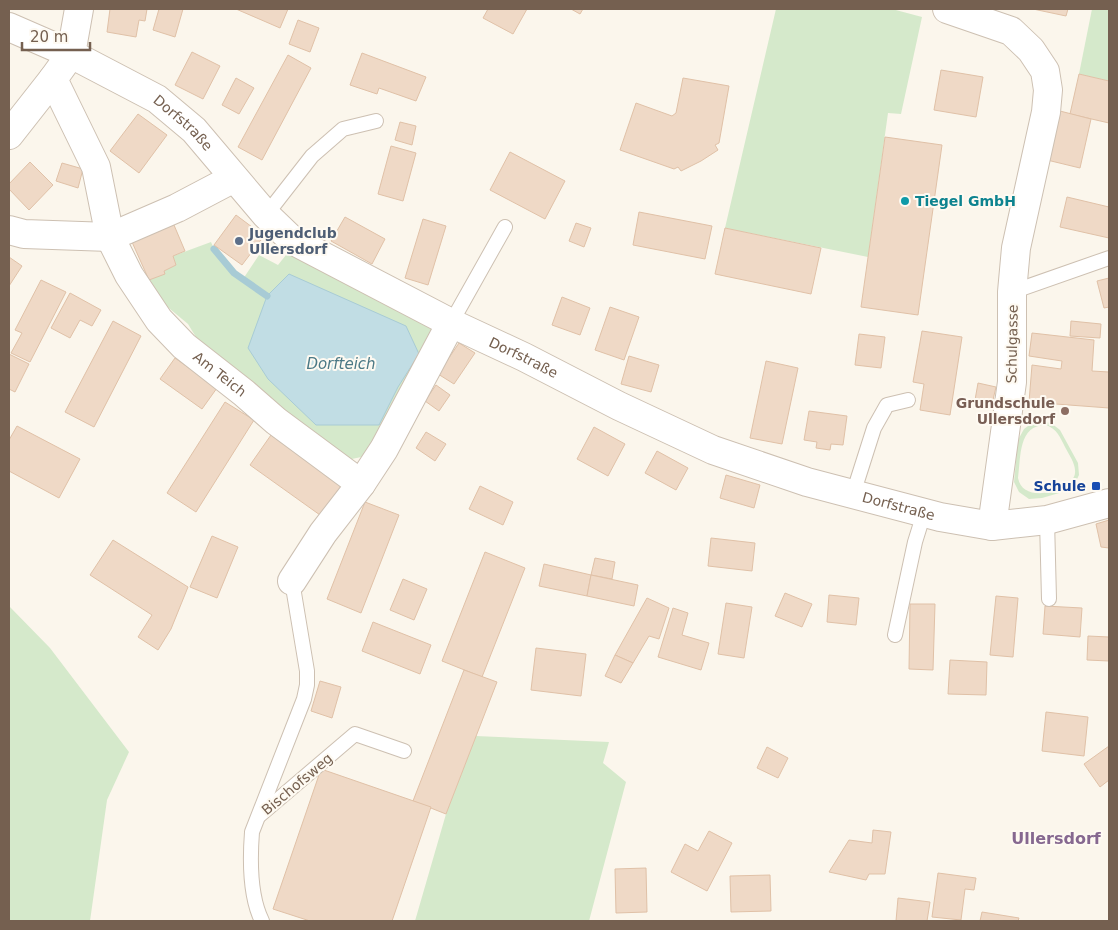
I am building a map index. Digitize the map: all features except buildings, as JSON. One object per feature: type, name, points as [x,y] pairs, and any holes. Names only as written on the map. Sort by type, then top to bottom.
[{"type":"street","points":[[9,135],[71,54],[79,9]]},
{"type":"street","points":[[949,9],[1011,31],[1032,50],[1045,71],[1048,90],[1046,112],[1016,248],[1012,292]]},
{"type":"street","name":"Dorfstraße","points":[[9,27],[71,54],[157,99],[194,130],[266,215],[292,240],[451,323],[713,450],[807,482],[924,513],[992,526],[1048,520],[1109,503]]},
{"type":"street","name":"Am Teich","points":[[53,79],[96,167],[110,237],[129,275],[159,320],[184,346],[276,421],[361,484]]},
{"type":"street","points":[[9,230],[24,234],[110,237],[177,208],[234,178]]},
{"type":"street","name":"Schulgasse","points":[[992,526],[1012,382],[1012,292]]},
{"type":"street","points":[[292,581],[322,532],[361,484],[384,448],[451,323]]},
{"type":"lane","points":[[266,215],[312,156],[343,128],[376,121]]},
{"type":"lane","points":[[451,323],[505,227]]},
{"type":"lane","name":"Schulgasse","points":[[1012,292],[1109,258]]},
{"type":"lane","points":[[853,494],[874,428],[887,405],[908,400]]},
{"type":"lane","points":[[895,635],[915,542],[924,513]]},
{"type":"lane","points":[[1048,520],[1049,599]]},
{"type":"lane","points":[[258,817],[304,699],[307,686],[307,671],[292,581]]},
{"type":"lane","name":"Bischofsweg","points":[[262,921],[254,899],[251,844],[252,832],[258,817],[356,734],[404,751]]},
{"type":"green space","points":[[776,9],[892,9],[922,17],[901,114],[888,113],[868,257],[725,228]]},
{"type":"green space","points":[[1092,9],[1109,9],[1109,81],[1079,74]]},
{"type":"green space","points":[[211,242],[224,263],[243,279],[259,255],[278,265],[290,250],[431,324],[433,333],[366,456],[347,460],[202,347],[188,324],[164,304],[149,280],[164,274],[164,271],[176,265],[173,256]]},
{"type":"green space","points":[[1039,421],[1051,423],[1060,430],[1078,463],[1079,475],[1074,485],[1066,491],[1042,498],[1029,499],[1019,492],[1014,482],[1018,440],[1024,429],[1032,423]],"holes":[[[1046,425],[1056,431],[1061,440],[1073,463],[1075,473],[1066,485],[1058,489],[1038,493],[1029,491],[1022,487],[1018,478],[1023,444],[1030,430],[1037,426]]]},
{"type":"green space","points":[[9,606],[50,648],[129,752],[107,800],[90,921],[9,921]]},
{"type":"green space","points":[[476,736],[609,742],[603,763],[626,782],[589,921],[415,921],[446,814]]},
{"type":"water","name":"Dorfteich","points":[[289,274],[406,326],[419,354],[398,387],[379,425],[316,425],[268,379],[248,348],[267,296]]},
{"type":"waterway","points":[[214,249],[234,273],[267,296]]},
{"type":"place","name":"Tiegel GmbH","points":[[905,201]]},
{"type":"place","name":"Jugendclub Ullersdorf","points":[[239,241]]},
{"type":"place","name":"Grundschule Ullersdorf","points":[[1065,411]]},
{"type":"place","name":"Schule","points":[[1096,486]]},
{"type":"district","name":"Ullersdorf","points":[[1056,838]]}]
